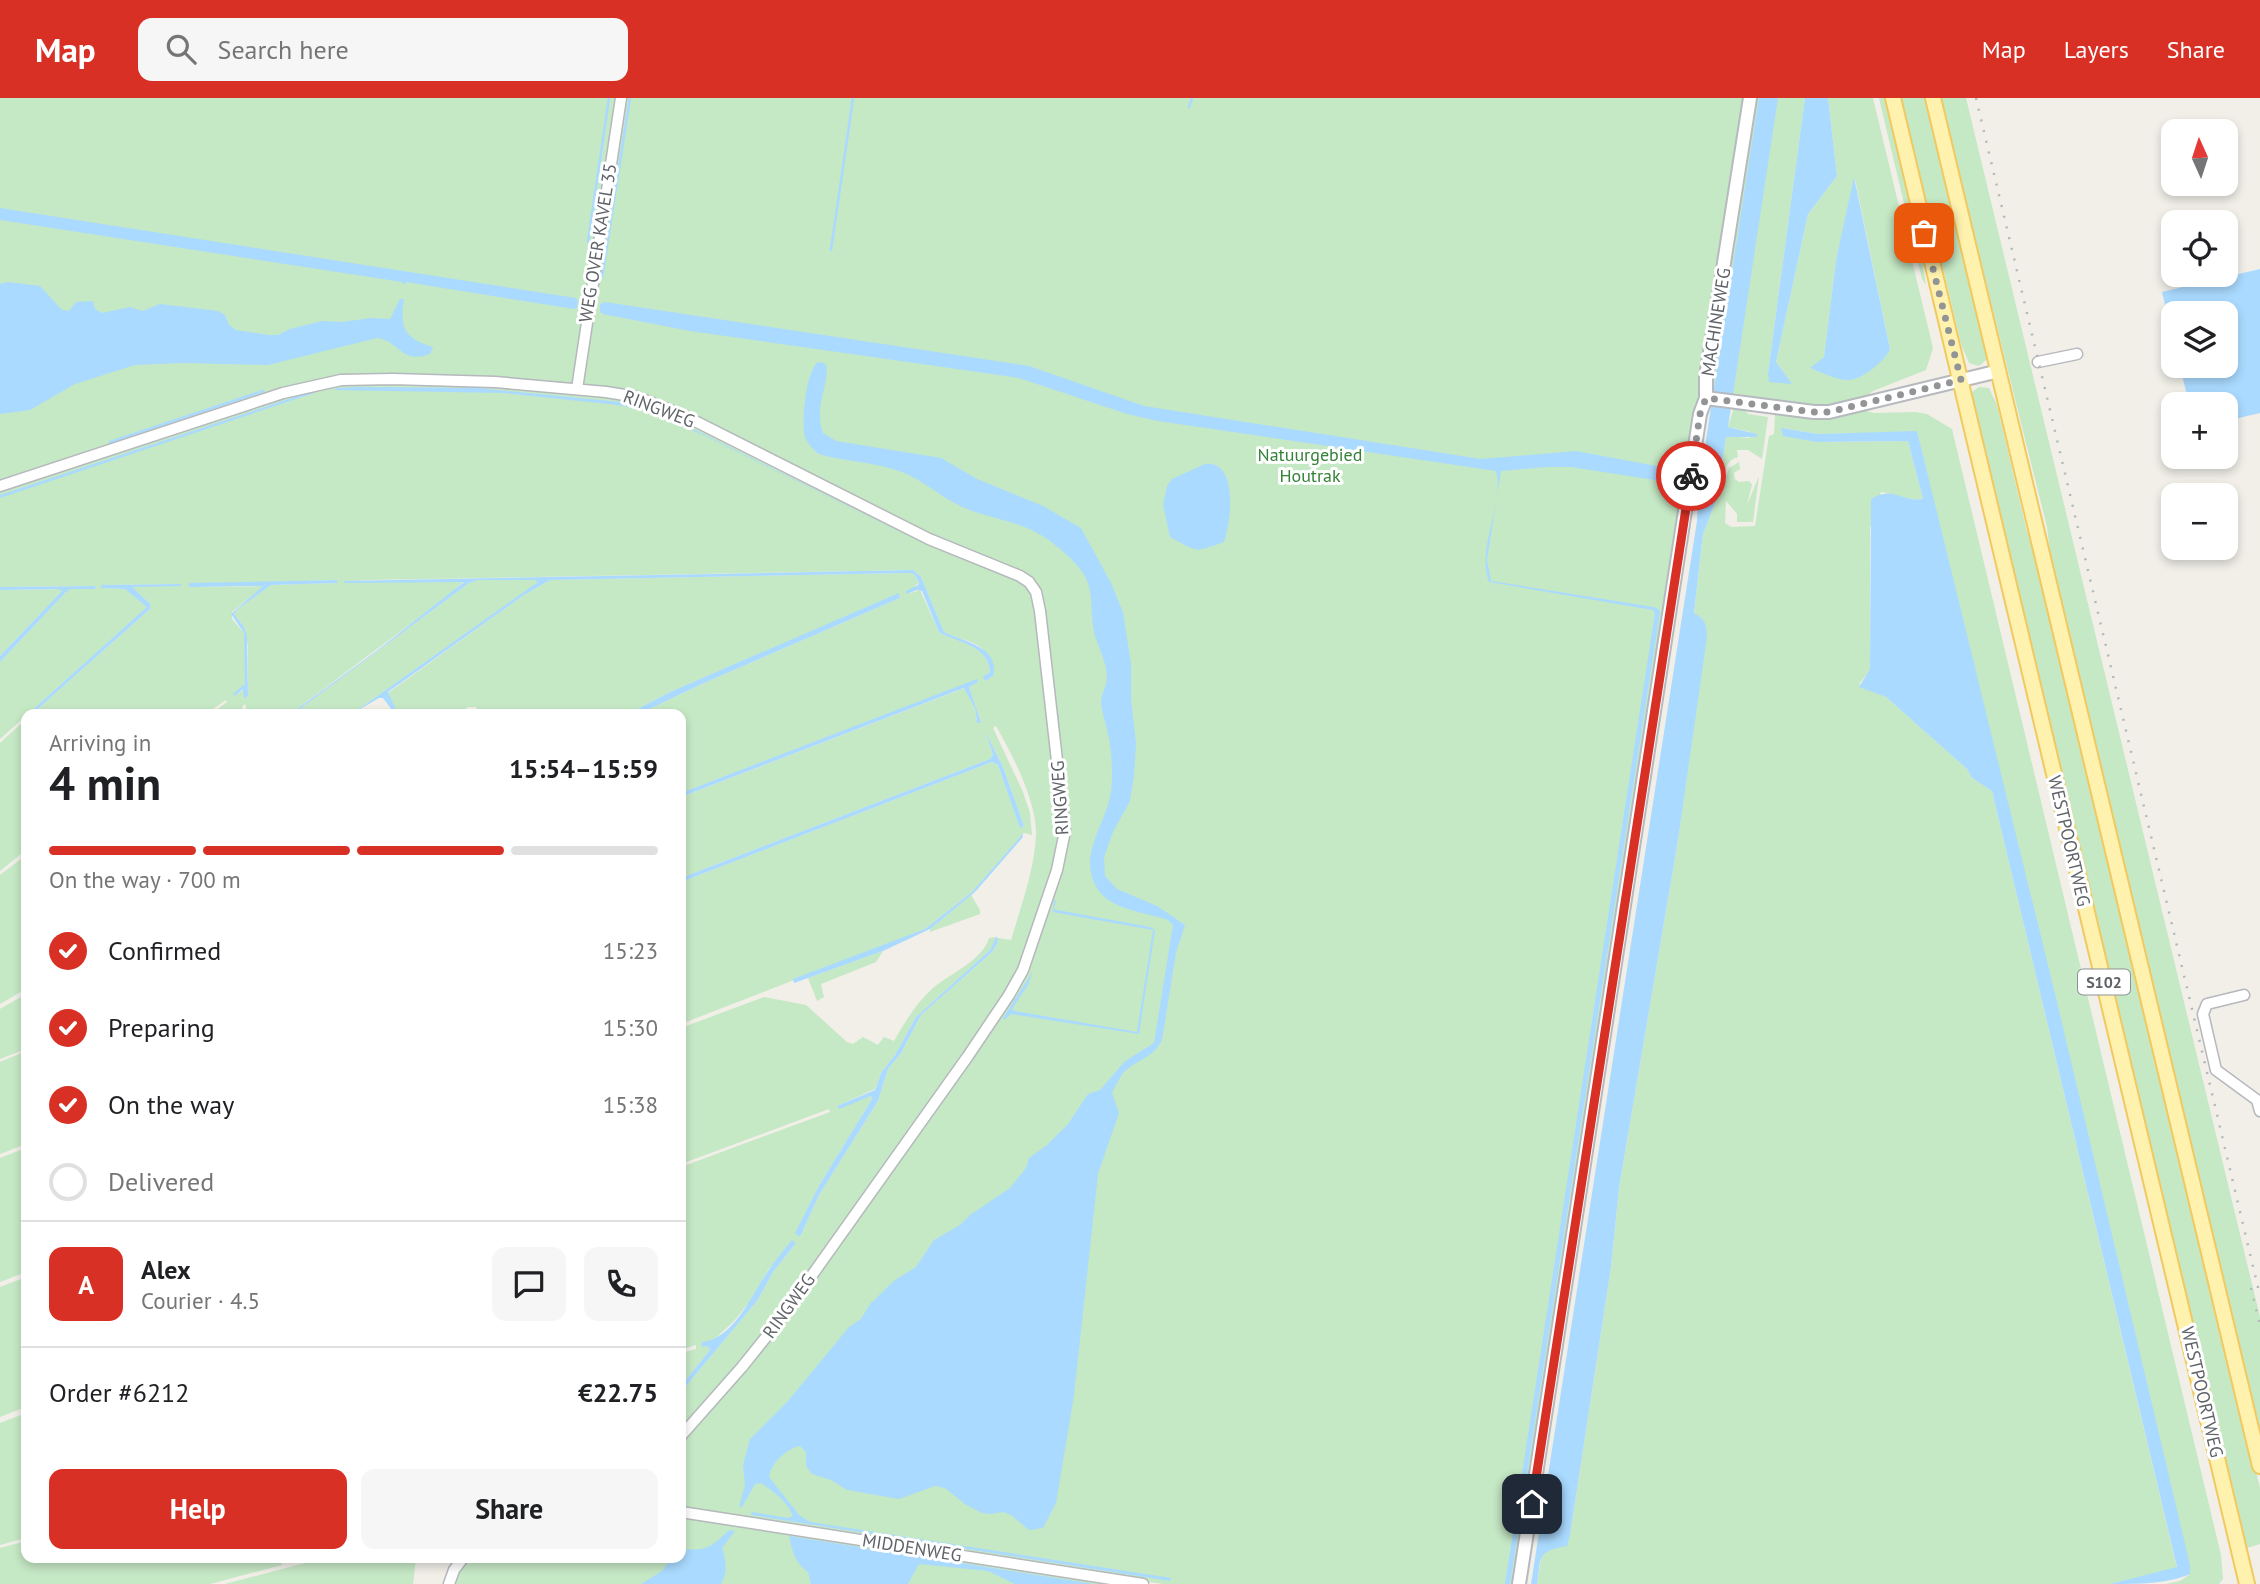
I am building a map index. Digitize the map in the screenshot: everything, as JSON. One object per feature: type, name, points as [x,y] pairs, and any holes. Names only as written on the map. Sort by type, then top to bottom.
[{"type":"main road","name":"WESTPOORTWEG","points":[[1893,98],[2247,1584]]},
{"type":"main road","name":"S102","points":[[1933,98],[2260,1466]]},
{"type":"street","name":"WEG OVER KAVEL 35","points":[[577,389],[621,98]]},
{"type":"street","name":"MACHINEWEG","points":[[1519,1584],[1700,414],[1709,398],[1706,377],[1750,98]]},
{"type":"street","points":[[2038,362],[2077,354]]},
{"type":"street","points":[[1709,398],[1829,412],[1999,371]]},
{"type":"street","name":"RINGWEG","points":[[0,486],[283,393],[325,383],[371,379],[478,381],[577,389],[628,395],[669,409],[918,534],[968,557],[1015,574],[1029,583],[1036,592],[1040,606],[1064,838],[1027,960],[1014,988],[783,1316],[686,1430]]},
{"type":"street","points":[[2244,995],[2207,1004],[2203,1014],[2216,1070],[2258,1100],[2260,1111]]},
{"type":"street","name":"MIDDENWEG","points":[[686,1513],[1143,1584]]},
{"type":"street","points":[[449,1584],[459,1563]]},
{"type":"green space","name":"Natuurgebied Houtrak","points":[[0,98],[1745,98],[1516,1584],[1163,1584],[686,1510],[686,1386],[757,1301],[773,1272],[796,1243],[792,1241],[768,1270],[750,1301],[734,1321],[707,1346],[710,1350],[686,1380],[686,1352],[696,1349],[696,1345],[686,1348],[686,1165],[830,1112],[829,1109],[686,1162],[686,1026],[764,997],[806,1005],[847,1042],[853,1044],[863,1037],[878,1045],[884,1037],[894,1041],[911,1013],[927,994],[973,960],[989,938],[996,937],[990,950],[916,1017],[895,1055],[881,1073],[875,1089],[837,1106],[839,1108],[871,1096],[872,1099],[820,1184],[796,1233],[800,1237],[819,1195],[878,1101],[888,1069],[901,1053],[921,1015],[992,952],[998,938],[1011,940],[1027,887],[1035,847],[1035,820],[1028,792],[996,726],[993,728],[1030,813],[1032,835],[1024,833],[972,892],[925,929],[686,1022],[686,880],[992,762],[998,765],[1020,827],[1024,826],[1003,767],[985,731],[993,755],[990,759],[686,876],[686,795],[965,688],[975,708],[977,722],[981,722],[969,687],[977,680],[686,791],[686,709],[649,709],[900,598],[899,594],[670,692],[638,709],[396,709],[388,693],[524,595],[550,580],[914,574],[919,582],[908,594],[920,590],[939,632],[978,650],[988,663],[990,672],[984,677],[986,680],[993,676],[987,655],[982,649],[944,632],[921,577],[913,570],[344,582],[464,581],[297,709],[246,709],[246,705],[243,705],[242,709],[218,709],[226,700],[213,709],[38,709],[150,609],[150,604],[131,587],[181,584],[102,585],[101,588],[125,589],[148,607],[34,709],[21,709],[21,720],[0,739],[0,662],[69,589],[95,589],[96,586],[0,587]],"holes":[[[336,580],[337,583],[271,585],[234,614],[244,627],[248,646],[248,696],[244,697],[244,689],[235,696],[245,684],[246,658],[244,633],[232,619],[232,612],[264,586],[204,587],[190,584]]]},
{"type":"green space","points":[[1753,98],[1805,98],[1768,373],[1791,383],[1776,362],[1808,214],[1837,176],[1828,98],[1873,98],[1933,348],[1926,370],[1873,391],[1864,398],[1824,407],[1710,390]],"holes":[[[1855,179],[1890,349],[1811,369],[1824,357],[1836,260]]]},
{"type":"green space","points":[[1879,98],[1887,98],[1917,229],[1926,285],[1922,279]]},
{"type":"green space","points":[[1898,98],[1928,98],[1987,352],[1986,360],[1979,366],[1969,363],[1961,344],[1944,272],[1928,227]]},
{"type":"green space","points":[[1940,98],[1966,98],[2260,1317],[2260,1428],[2052,569],[2047,527]]},
{"type":"green space","points":[[1979,387],[1989,388],[1997,405],[2027,532],[2041,572],[2260,1488],[2260,1544],[2247,1548],[2232,1483],[2217,1439],[1971,402],[1972,392]]},
{"type":"green space","points":[[1734,407],[1744,408],[1748,414],[1768,417],[1762,459],[1748,450],[1737,450],[1738,457],[1726,467],[1724,483],[1729,468],[1739,462],[1740,469],[1734,473],[1735,479],[1752,484],[1747,505],[1759,476],[1753,522],[1737,522],[1737,514],[1726,501],[1725,523],[1731,527],[1755,526],[1769,436],[1774,434],[1775,415],[1778,412],[1822,418],[1858,409],[1874,413],[1915,412],[1927,414],[1952,429],[2221,1555],[2223,1579],[2219,1584],[2166,1584],[2180,1581],[2190,1574],[1917,432],[1818,434],[1781,428],[1817,442],[1908,441],[1923,499],[1881,492],[1870,528],[1870,670],[1859,684],[1886,697],[1967,769],[1972,778],[1992,791],[2177,1568],[2110,1584],[1537,1584],[1542,1554],[1570,1535],[1611,1267],[1619,1188],[1678,840],[1706,637],[1694,614],[1703,534],[1717,498],[1726,436],[1750,438],[1751,432],[1728,427]]},
{"type":"green space","points":[[478,580],[539,582],[359,709],[300,709],[469,583]]},
{"type":"green space","points":[[0,590],[62,591],[0,656]]},
{"type":"green space","points":[[21,724],[21,854],[0,871],[0,743]]},
{"type":"green space","points":[[21,859],[21,992],[0,1004],[0,875]]},
{"type":"green space","points":[[971,895],[980,914],[930,932],[930,929]]},
{"type":"green space","points":[[883,951],[876,962],[821,984],[824,997],[817,1001],[808,978]]},
{"type":"green space","points":[[21,997],[21,1051],[0,1059],[0,1009]]},
{"type":"green space","points":[[21,1053],[21,1146],[0,1154],[0,1062]]},
{"type":"green space","points":[[21,1150],[21,1274],[0,1282],[0,1158]]},
{"type":"green space","points":[[21,1279],[21,1409],[0,1417],[0,1287]]},
{"type":"green space","points":[[21,1415],[21,1539],[0,1545],[0,1423]]},
{"type":"green space","points":[[686,1516],[1125,1584],[452,1584],[462,1564],[686,1563]]},
{"type":"green space","points":[[21,1542],[21,1563],[282,1565],[210,1584],[0,1584],[0,1548]]},
{"type":"green space","points":[[305,1563],[415,1563],[413,1584],[225,1584]]},
{"type":"water","points":[[1759,98],[1778,98],[1728,427],[1757,434],[1757,437],[1726,437],[1717,498],[1703,534],[1694,613],[1705,623],[1707,637],[1678,840],[1619,1188],[1611,1267],[1570,1535],[1567,1546],[1550,1550],[1542,1556],[1537,1584],[1531,1584],[1697,521],[1699,485]]},
{"type":"water","points":[[1805,98],[1828,98],[1837,176],[1808,214],[1776,362],[1792,384],[1769,382],[1768,373]]},
{"type":"water","points":[[1854,177],[1890,349],[1884,359],[1873,368],[1856,379],[1845,380],[1810,368],[1824,357],[1836,260]]},
{"type":"water","points":[[0,208],[576,298],[577,308],[406,282],[404,285],[402,282],[0,220]]},
{"type":"water","points":[[2260,269],[2260,413],[2238,418],[2238,392],[2186,392],[2183,378],[2238,378],[2238,301],[2164,301],[2162,292],[2183,287],[2238,287],[2238,274]]},
{"type":"water","points":[[8,282],[40,286],[62,310],[69,311],[76,302],[93,301],[95,309],[102,313],[130,307],[143,311],[160,304],[218,311],[225,315],[229,325],[236,330],[269,335],[278,335],[322,321],[390,319],[400,299],[404,299],[403,318],[406,331],[416,340],[433,347],[430,354],[412,357],[391,343],[377,338],[268,365],[135,365],[75,384],[30,410],[0,414],[0,284]]},
{"type":"water","points":[[605,302],[1029,366],[1144,406],[1481,459],[1576,451],[1678,470],[1678,482],[1571,467],[1548,467],[1501,471],[1497,497],[1496,471],[1158,421],[1127,414],[1019,378],[690,331],[603,314],[600,312],[600,304]]},
{"type":"water","points":[[818,362],[827,367],[820,408],[823,433],[836,441],[941,458],[977,479],[1043,506],[1081,528],[1111,583],[1123,612],[1131,664],[1131,699],[1136,744],[1134,775],[1130,801],[1113,832],[1104,857],[1105,876],[1117,889],[1157,906],[1185,925],[1176,953],[1162,1040],[1154,1051],[1123,1073],[1112,1093],[1119,1113],[1098,1174],[1074,1395],[1056,1503],[1043,1528],[1029,1530],[1003,1512],[982,1513],[945,1488],[935,1486],[899,1499],[847,1490],[831,1480],[812,1474],[806,1466],[806,1452],[800,1446],[780,1457],[769,1477],[799,1515],[810,1522],[1171,1578],[1170,1581],[751,1515],[752,1512],[788,1518],[793,1516],[784,1502],[761,1483],[755,1484],[742,1507],[739,1507],[745,1485],[743,1465],[750,1439],[788,1401],[849,1327],[861,1319],[870,1304],[895,1280],[916,1267],[934,1240],[960,1225],[1010,1188],[1026,1168],[1029,1158],[1068,1124],[1088,1094],[1100,1090],[1125,1061],[1154,1043],[1173,925],[1168,920],[1110,901],[1097,888],[1092,876],[1091,852],[1108,804],[1112,771],[1101,703],[1107,672],[1095,636],[1091,595],[1085,577],[1070,558],[1035,531],[972,511],[902,472],[819,454],[806,440],[804,430],[810,375]]},
{"type":"water","points":[[358,387],[478,388],[630,403],[697,431],[911,538],[705,436],[645,410],[504,393],[335,390]]},
{"type":"water","points":[[313,391],[314,393],[0,498],[0,495]]},
{"type":"water","points":[[1781,428],[1818,434],[1917,431],[2057,1002],[2190,1574],[2152,1583],[2110,1584],[2177,1567],[1992,791],[1972,778],[1967,769],[1886,697],[1859,687],[1870,669],[1871,499],[1891,494],[1923,499],[1908,441],[1817,442],[1783,436]]},
{"type":"water","points":[[1205,464],[1216,465],[1228,482],[1229,521],[1224,542],[1196,549],[1170,537],[1163,505],[1167,486],[1172,479]]},
{"type":"water","points":[[1497,498],[1487,560],[1491,581],[1653,607],[1660,612],[1510,1584],[1505,1584],[1655,613],[1653,610],[1489,582],[1486,555]]},
{"type":"water","points":[[913,570],[921,577],[944,632],[970,642],[986,652],[994,666],[993,676],[985,681],[983,677],[990,672],[988,663],[978,650],[939,632],[922,591],[907,594],[906,591],[918,585],[914,574],[550,580],[524,595],[388,692],[396,709],[391,709],[383,698],[379,698],[359,709],[538,582],[478,580],[469,583],[297,709],[464,582],[344,581]]},
{"type":"water","points":[[337,580],[337,583],[271,585],[237,610],[234,614],[247,636],[248,696],[244,698],[243,689],[235,696],[233,694],[245,684],[244,633],[231,614],[263,586],[189,587],[189,583]]},
{"type":"water","points":[[101,585],[181,586],[132,587],[150,604],[150,609],[38,709],[34,709],[147,607],[125,589],[101,588]]},
{"type":"water","points":[[96,586],[95,589],[70,589],[0,662],[0,656],[62,591],[0,590],[0,587]]},
{"type":"water","points":[[899,593],[900,598],[649,709],[638,709],[670,692]]},
{"type":"water","points":[[977,679],[978,682],[969,687],[981,722],[977,723],[975,708],[964,688],[686,795],[686,791]]},
{"type":"water","points":[[985,731],[1003,767],[1024,826],[1020,828],[998,765],[992,762],[686,880],[686,876],[990,759],[993,755]]},
{"type":"water","points":[[1022,833],[1023,837],[975,892],[930,929],[883,951],[794,983],[793,979],[925,929],[972,892]]},
{"type":"water","points":[[1054,900],[1054,909],[1057,910],[1155,930],[1139,1034],[1011,1014],[1004,1020],[1033,971],[1028,985],[1012,1009],[1014,1011],[1137,1032],[1153,930],[1053,912]]},
{"type":"water","points":[[996,937],[997,944],[992,952],[921,1015],[901,1053],[888,1069],[878,1101],[819,1195],[800,1237],[795,1233],[820,1184],[872,1099],[871,1096],[839,1109],[837,1106],[875,1090],[881,1073],[895,1055],[916,1017],[990,950]]},
{"type":"water","points":[[792,1240],[796,1243],[773,1272],[757,1301],[686,1386],[686,1380],[710,1350],[707,1346],[702,1347],[702,1342],[714,1339],[733,1324]]},
{"type":"water","points":[[729,1530],[735,1531],[722,1548],[726,1566],[721,1584],[641,1584],[662,1571],[668,1563],[686,1563],[686,1550],[702,1549]]},
{"type":"water","points":[[789,1536],[1094,1584],[1015,1584],[988,1571],[919,1564],[908,1584],[811,1584],[808,1572],[795,1556]]},
{"type":"waterway","points":[[588,242],[609,98]]},
{"type":"waterway","points":[[602,277],[630,98]]},
{"type":"waterway","points":[[831,250],[853,98]]},
{"type":"waterway","points":[[1189,107],[1192,98]]},
{"type":"waterway","points":[[110,442],[263,391]]},
{"type":"railway","points":[[1976,98],[2260,1296]]},
{"type":"railway","points":[[2251,1288],[2260,1325]]},
{"type":"way so far","points":[[1691,476],[1700,414],[1706,398],[1829,412],[1961,380],[1924,233]]},
{"type":"route","points":[[1532,1504],[1691,476]]}]
